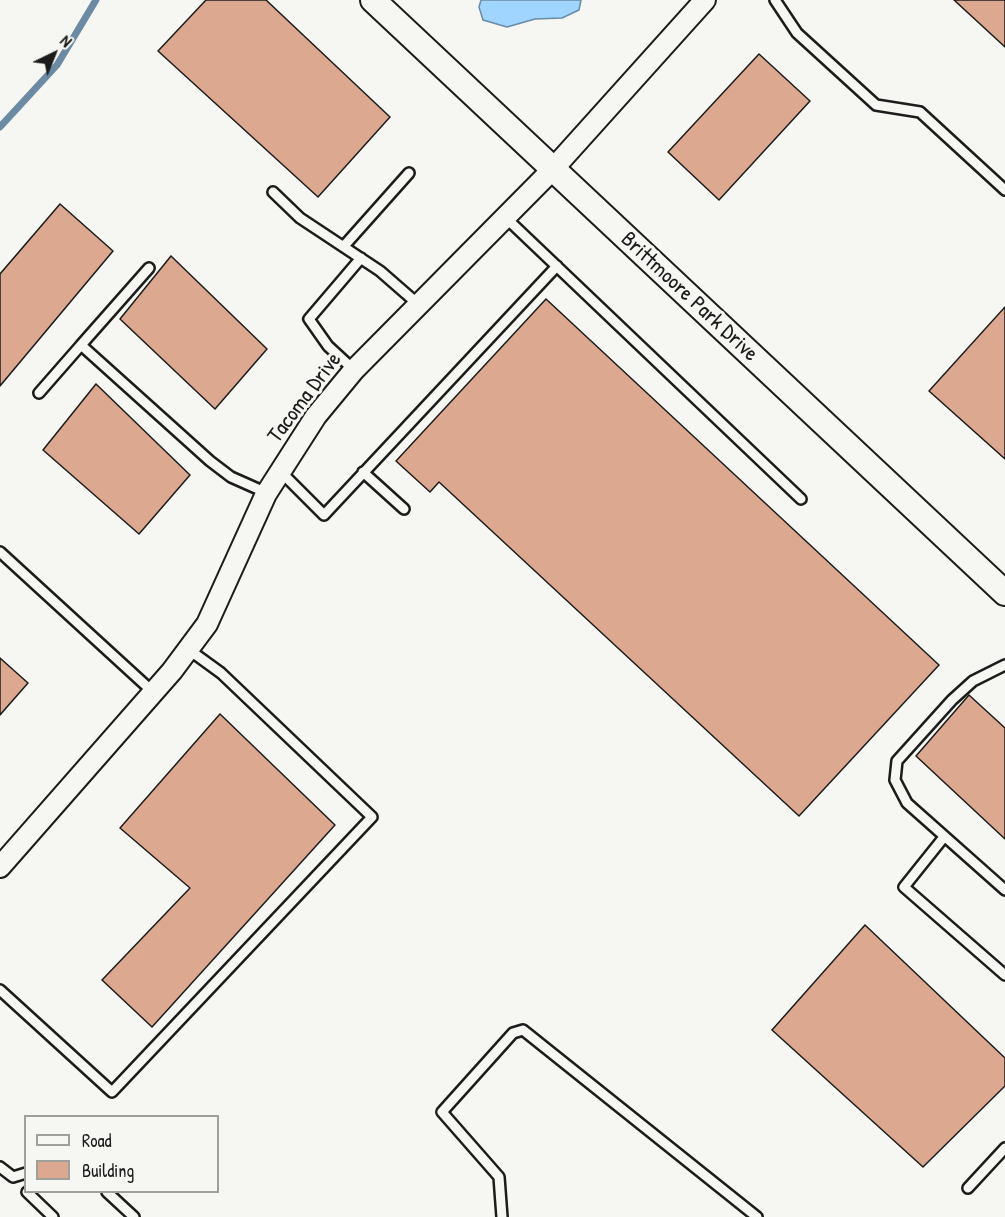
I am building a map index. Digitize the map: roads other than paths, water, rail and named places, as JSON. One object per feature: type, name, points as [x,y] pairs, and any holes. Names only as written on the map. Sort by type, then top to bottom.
[{"type":"street","name":"Brittmoore Park Drive","points":[[373,0],[1005,593]]},
{"type":"street","name":"Tacoma Drive","points":[[0,867],[153,692],[207,624],[267,493],[316,416],[354,370],[553,170],[705,0]]},
{"type":"lane","points":[[775,0],[797,33],[876,105],[920,112],[1005,190]]},
{"type":"lane","points":[[344,246],[409,173]]},
{"type":"lane","points":[[273,192],[300,218],[384,274],[419,305]]},
{"type":"lane","points":[[505,217],[801,499]]},
{"type":"lane","points":[[354,370],[328,346],[309,319],[361,258]]},
{"type":"lane","points":[[281,472],[324,515],[557,266]]},
{"type":"lane","points":[[39,393],[149,268]]},
{"type":"lane","points":[[81,345],[210,461],[231,477],[267,493]]},
{"type":"lane","points":[[363,472],[404,509]]},
{"type":"lane","points":[[0,552],[153,692]]},
{"type":"lane","points":[[0,990],[112,1092],[372,817],[221,673],[188,649]]},
{"type":"lane","points":[[1005,665],[973,681],[952,700],[897,760],[895,780],[907,803],[1005,890]]},
{"type":"lane","points":[[944,837],[904,887],[1005,975]]},
{"type":"lane","points":[[501,1217],[499,1177],[442,1112],[513,1032],[523,1030],[757,1217]]},
{"type":"lane","points":[[968,1188],[1005,1148]]},
{"type":"lane","points":[[0,1167],[24,1189]]},
{"type":"lane","points":[[13,1178],[24,1174]]},
{"type":"lane","points":[[28,1193],[53,1217]]},
{"type":"lane","points":[[109,1193],[134,1217]]},
{"type":"water","points":[[481,0],[581,0],[579,10],[562,18],[535,19],[507,27],[483,20],[479,7]]},
{"type":"waterway","points":[[0,127],[57,65],[96,0]]}]
